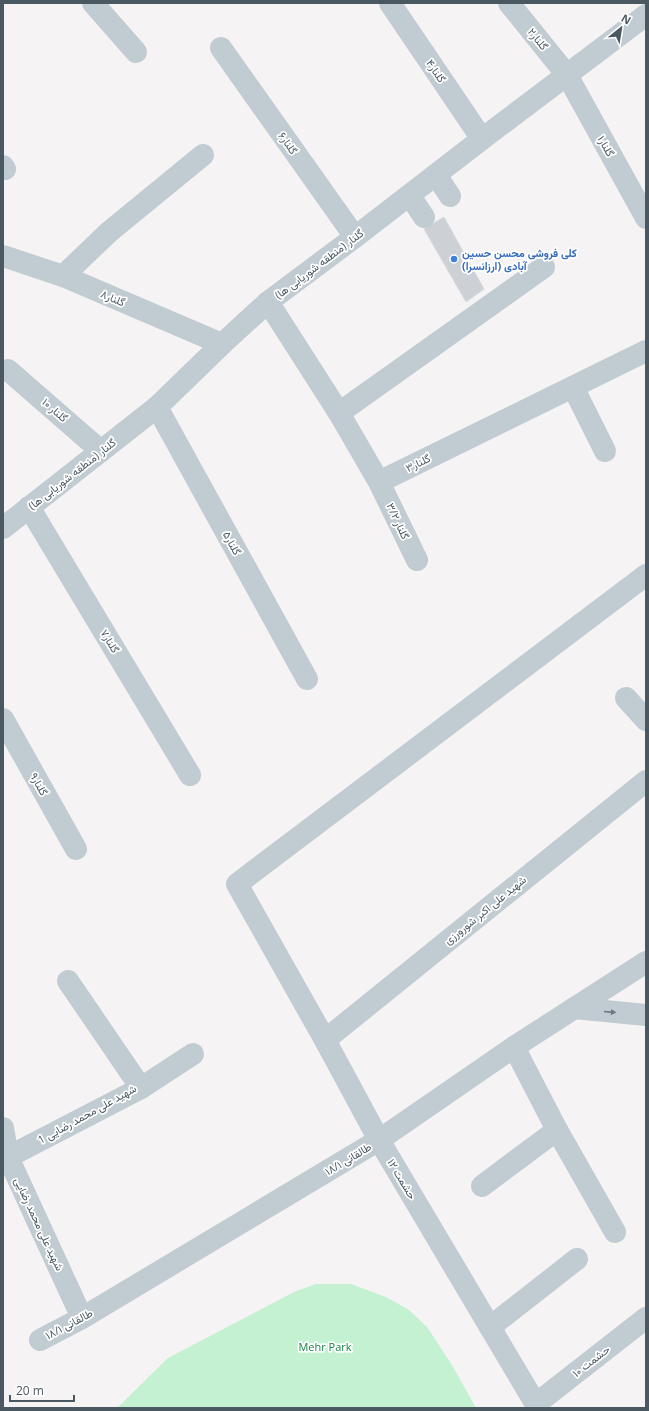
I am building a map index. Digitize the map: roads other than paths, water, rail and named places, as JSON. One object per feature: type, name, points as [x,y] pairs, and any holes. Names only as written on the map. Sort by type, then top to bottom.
[{"type":"street","points":[[93,3],[136,52]]},
{"type":"street","name":"گلنار۴","points":[[390,3],[482,139]]},
{"type":"street","name":"گلنار۲","points":[[509,3],[567,75]]},
{"type":"street","name":"گلنار (منطقه شوریابی ها)","points":[[3,528],[157,407],[268,302],[410,196],[482,139],[646,15]]},
{"type":"street","name":"گلنار۶","points":[[221,48],[355,237]]},
{"type":"street","name":"گلنار۱","points":[[567,75],[646,218]]},
{"type":"street","points":[[63,276],[109,232],[202,155]]},
{"type":"street","points":[[436,175],[450,196]]},
{"type":"street","points":[[410,196],[424,217]]},
{"type":"street","name":"گلنار۸","points":[[8,262],[63,276],[222,344]]},
{"type":"street","points":[[338,413],[544,267]]},
{"type":"street","points":[[268,302],[380,482]]},
{"type":"street","name":"گلنار۳","points":[[380,482],[646,351]]},
{"type":"street","name":"گلنار ۱۰","points":[[8,370],[101,451]]},
{"type":"street","points":[[573,387],[605,451]]},
{"type":"street","name":"گلنار۵","points":[[157,407],[307,679]]},
{"type":"street","name":"گلنار ۳/۲","points":[[380,482],[417,560]]},
{"type":"street","name":"گلنار۷","points":[[29,507],[190,775]]},
{"type":"street","name":"حشمت ۱۲","points":[[537,1406],[379,1140],[325,1040],[237,884],[646,575]]},
{"type":"street","points":[[626,698],[646,720]]},
{"type":"street","name":"گلنار۹","points":[[3,719],[76,849]]},
{"type":"street","name":"شهید علی اکبر شورورزی","points":[[325,1040],[646,781]]},
{"type":"street","name":"طالقانی ۱۸/۱","points":[[40,1340],[82,1318],[379,1140],[514,1047],[646,962]]},
{"type":"street","name":"شهید علی محمد رضایی 1","points":[[8,1157],[141,1088],[68,981]]},
{"type":"street","points":[[574,1008],[646,1015]]},
{"type":"street","points":[[514,1047],[557,1130],[615,1232]]},
{"type":"street","points":[[141,1088],[193,1054]]},
{"type":"street","name":"شهید علی محمد رضایی","points":[[3,1128],[8,1157],[82,1318]]},
{"type":"street","points":[[482,1186],[557,1130]]},
{"type":"street","points":[[490,1327],[577,1259]]},
{"type":"street","name":"حشمت ۱۰","points":[[537,1406],[646,1318]]},
{"type":"place","name":"کلی فروشی محسن حسین آبادی (ارزانسرا)","points":[[454,259]]},
{"type":"park label","name":"Mehr Park","points":[[325,1347]]}]
